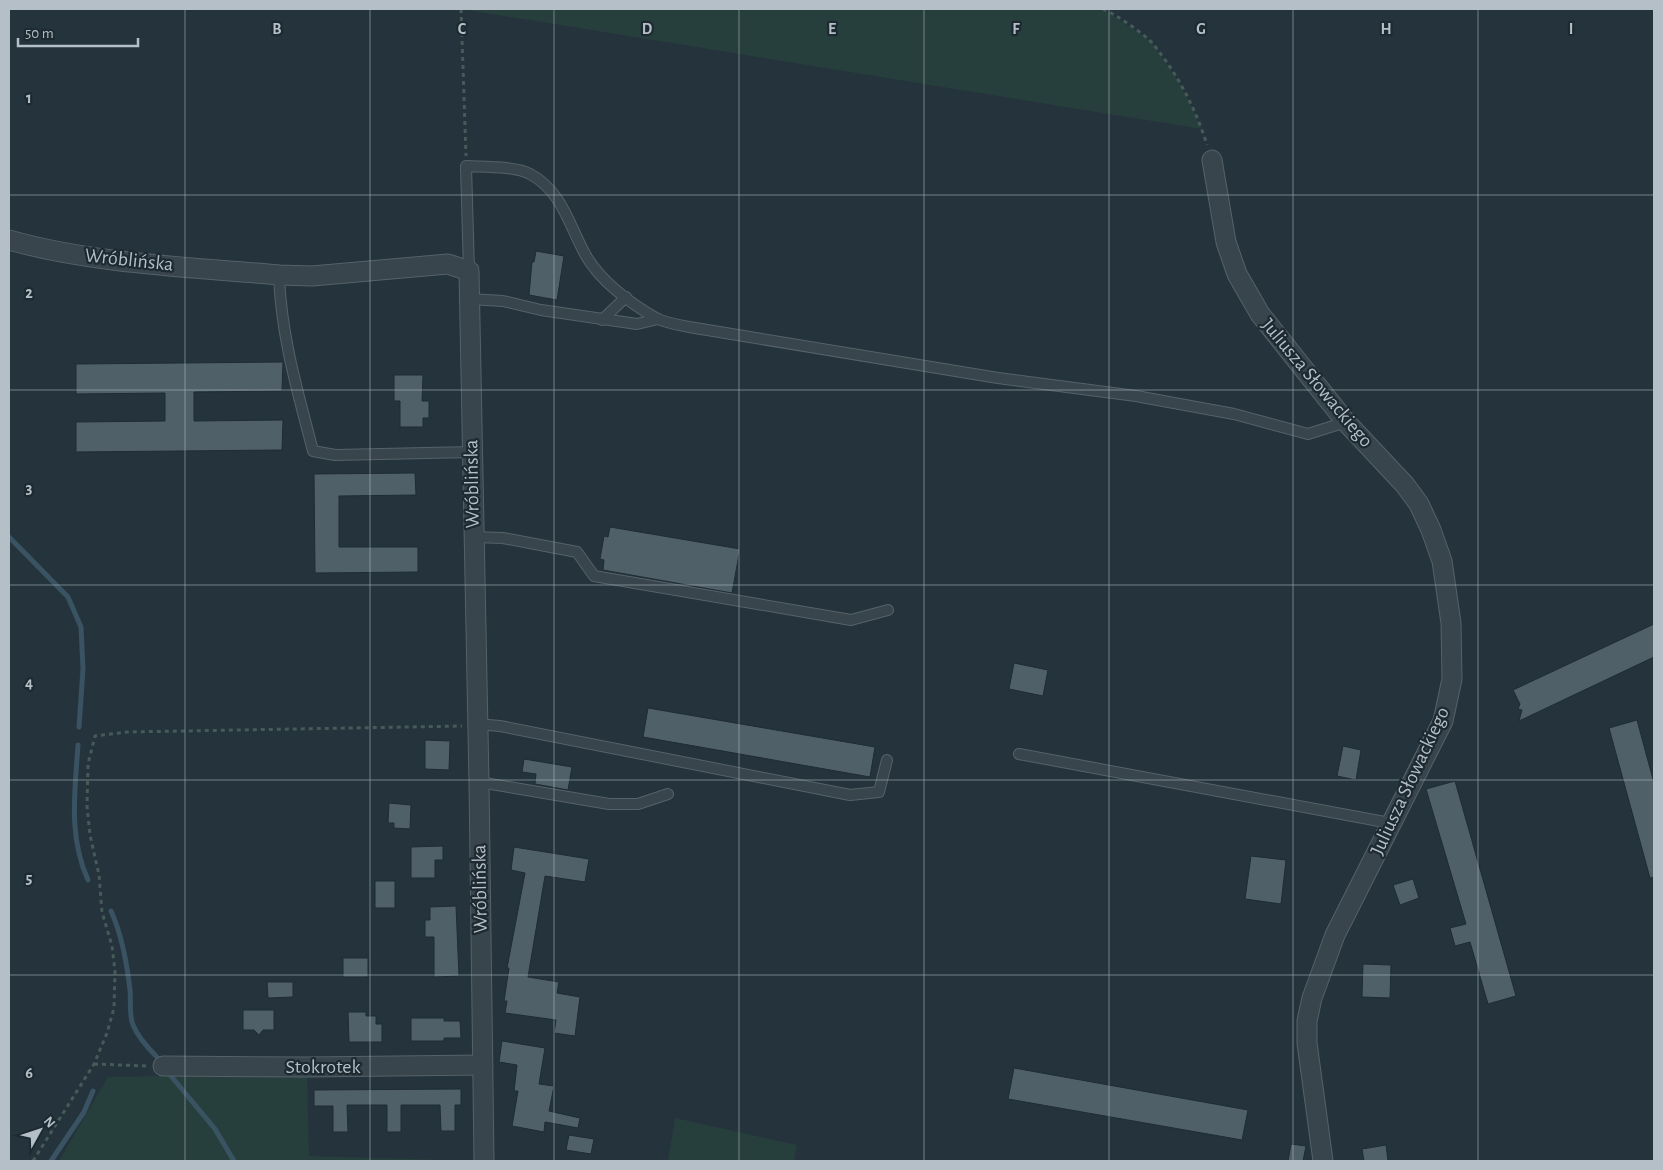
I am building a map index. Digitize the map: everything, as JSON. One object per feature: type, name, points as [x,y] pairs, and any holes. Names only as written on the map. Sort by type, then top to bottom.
[{"type":"street","name":"Juliusza Słowackiego","points":[[1212,160],[1226,242],[1237,274],[1260,314],[1346,422],[1405,485],[1419,504],[1442,561],[1451,623],[1452,679],[1443,721],[1390,823],[1335,936],[1312,998],[1307,1043],[1323,1161]]},
{"type":"street","name":"Wróblińska","points":[[9,240],[42,250],[76,255],[279,276],[312,276],[448,264],[469,271],[484,1161]]},
{"type":"street","name":"Stokrotek","points":[[163,1066],[483,1065]]},
{"type":"lane","points":[[469,271],[466,166],[529,173],[549,186],[561,202],[586,256],[600,275],[626,297],[658,319],[689,328],[998,378],[1136,396],[1234,414],[1308,434],[1346,422]]},
{"type":"lane","points":[[279,276],[281,316],[287,349],[314,451],[335,454],[472,452]]},
{"type":"lane","points":[[602,320],[626,297]]},
{"type":"lane","points":[[469,299],[503,301],[602,320],[637,324],[658,319]]},
{"type":"lane","points":[[473,537],[503,538],[577,552],[594,576],[851,620],[888,610]]},
{"type":"lane","points":[[478,724],[500,726],[850,795],[879,792],[887,760]]},
{"type":"lane","points":[[1020,754],[1390,823]]},
{"type":"lane","points":[[479,782],[609,804],[638,804],[668,794]]},
{"type":"path","points":[[461,9],[466,166]]},
{"type":"path","points":[[1103,9],[1152,42],[1180,84],[1199,119],[1212,160]]},
{"type":"path","points":[[33,1161],[94,1064],[107,1033],[114,1008],[115,970],[112,946],[102,912],[87,806],[88,764],[95,736],[127,732],[430,728],[478,724]]},
{"type":"path","points":[[94,1064],[163,1066]]},
{"type":"green space","points":[[461,9],[1103,9],[1152,42],[1180,84],[1202,129]]},
{"type":"green space","points":[[307,1073],[309,1156],[477,1161],[59,1161],[108,1077]]},
{"type":"green space","points":[[675,1118],[797,1145],[794,1161],[668,1161]]},
{"type":"building","points":[[536,251],[564,256],[557,300],[529,295],[532,262],[534,262]]},
{"type":"building","points":[[283,362],[282,391],[194,392],[194,421],[283,420],[282,450],[76,452],[76,422],[165,421],[165,393],[76,394],[76,364]]},
{"type":"building","points":[[394,375],[423,375],[422,401],[429,401],[429,418],[423,418],[423,427],[400,427],[400,401],[394,401]]},
{"type":"building","points":[[415,473],[416,495],[339,496],[339,547],[418,547],[418,572],[315,573],[314,474]]},
{"type":"building","points":[[610,527],[740,549],[732,593],[603,570],[604,560],[600,559],[604,536],[608,537]]},
{"type":"building","points":[[1654,624],[1654,657],[1519,721],[1522,710],[1518,709],[1520,704],[1513,690]]},
{"type":"building","points":[[1014,663],[1048,670],[1043,696],[1009,689]]},
{"type":"building","points":[[648,708],[875,747],[870,777],[643,737]]},
{"type":"building","points":[[1637,720],[1654,783],[1654,877],[1650,878],[1609,728]]},
{"type":"building","points":[[425,740],[450,741],[449,770],[425,769]]},
{"type":"building","points":[[1343,746],[1361,750],[1356,780],[1337,776]]},
{"type":"building","points":[[524,759],[572,767],[568,790],[535,784],[536,774],[522,772]]},
{"type":"building","points":[[1455,781],[1516,996],[1488,1004],[1470,942],[1455,946],[1450,928],[1466,924],[1426,789]]},
{"type":"building","points":[[389,803],[411,805],[410,829],[394,828],[394,823],[388,823]]},
{"type":"building","points":[[443,846],[443,860],[435,860],[435,878],[411,878],[411,847]]},
{"type":"building","points":[[514,847],[589,859],[585,882],[545,876],[528,977],[559,982],[557,993],[580,997],[575,1036],[554,1033],[556,1020],[505,1013],[507,1001],[504,1001],[509,968],[507,968],[525,873],[511,870]]},
{"type":"building","points":[[1251,856],[1286,860],[1281,904],[1245,899]]},
{"type":"building","points":[[1413,879],[1419,898],[1400,905],[1393,885]]},
{"type":"building","points":[[375,881],[395,881],[395,908],[375,908]]},
{"type":"building","points":[[456,906],[459,976],[434,977],[434,937],[425,937],[425,920],[430,920],[430,907]]},
{"type":"building","points":[[343,958],[368,958],[368,977],[343,977]]},
{"type":"building","points":[[1363,964],[1391,965],[1390,998],[1362,997]]},
{"type":"building","points":[[267,982],[293,982],[293,997],[268,998]]},
{"type":"building","points":[[243,1010],[274,1010],[274,1030],[263,1030],[259,1035],[254,1030],[243,1030]]},
{"type":"building","points":[[348,1012],[366,1012],[366,1016],[376,1016],[376,1024],[382,1024],[382,1042],[349,1042]]},
{"type":"building","points":[[411,1018],[444,1018],[444,1021],[460,1021],[461,1038],[444,1038],[444,1041],[411,1041]]},
{"type":"building","points":[[502,1041],[545,1048],[539,1084],[554,1086],[549,1111],[580,1118],[578,1128],[545,1122],[544,1132],[512,1126],[518,1091],[514,1091],[517,1065],[499,1062]]},
{"type":"building","points":[[1014,1068],[1248,1110],[1242,1140],[1008,1099]]},
{"type":"building","points":[[461,1089],[461,1105],[455,1105],[455,1131],[441,1131],[440,1105],[401,1105],[401,1132],[387,1132],[387,1105],[347,1105],[348,1132],[333,1132],[333,1106],[314,1106],[314,1090]]},
{"type":"building","points":[[569,1135],[594,1139],[591,1154],[566,1150]]},
{"type":"building","points":[[1291,1144],[1306,1146],[1303,1161],[1288,1161]]},
{"type":"building","points":[[1386,1145],[1388,1161],[1364,1161],[1362,1149]]},
{"type":"waterway","points":[[9,537],[68,597],[81,627],[83,669],[79,727]]},
{"type":"waterway","points":[[78,745],[74,813],[75,830],[82,863],[88,880]]},
{"type":"waterway","points":[[111,911],[126,960],[132,1021],[140,1038],[156,1056]]},
{"type":"waterway","points":[[171,1076],[215,1129],[234,1161]]},
{"type":"waterway","points":[[51,1161],[84,1112],[93,1091]]}]
